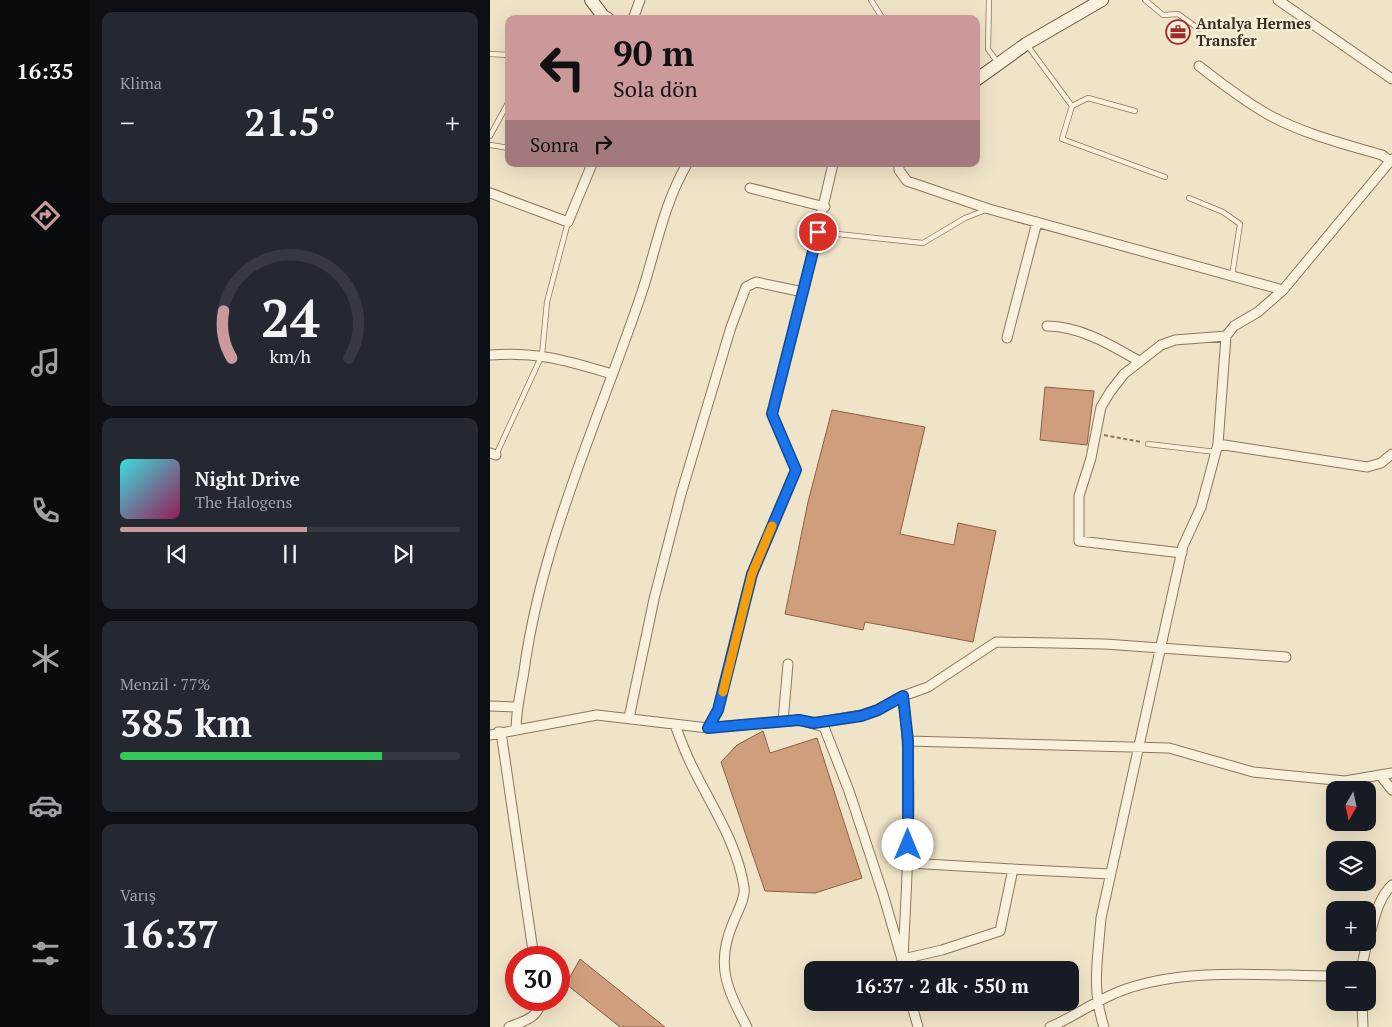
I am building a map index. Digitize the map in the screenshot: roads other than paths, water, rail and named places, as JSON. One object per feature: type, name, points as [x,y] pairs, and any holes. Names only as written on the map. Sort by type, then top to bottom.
[{"type":"main road","points":[[591,0],[602,15]]},
{"type":"main road","points":[[980,77],[1026,44],[1102,0]]},
{"type":"street","points":[[634,15],[640,0]]},
{"type":"street","points":[[1278,0],[1392,79]]},
{"type":"street","points":[[1104,1027],[1096,1003],[1096,972],[1102,918],[1110,874],[1182,553],[1201,507],[1217,448],[1226,336],[1234,326],[1258,312],[1283,290],[1391,160],[1382,155],[1312,134],[1271,116],[1235,94],[1199,66]]},
{"type":"street","points":[[490,193],[568,222],[591,167]]},
{"type":"street","points":[[516,730],[516,707],[524,672],[526,649],[542,586],[574,478],[642,291],[666,211],[679,177],[685,167]]},
{"type":"street","points":[[629,718],[654,599],[680,494],[731,327],[746,287],[756,282],[803,292],[825,207],[832,167]]},
{"type":"street","points":[[899,167],[907,181],[989,209],[1283,290]]},
{"type":"street","points":[[750,188],[825,207]]},
{"type":"street","points":[[1007,338],[1037,222]]},
{"type":"street","points":[[1047,326],[1061,326],[1090,335],[1139,361]]},
{"type":"street","points":[[1182,553],[1080,541],[1079,496],[1101,407],[1110,392],[1139,361],[1160,344],[1175,340],[1226,336]]},
{"type":"street","points":[[490,356],[516,353],[542,355],[612,374]]},
{"type":"street","points":[[1217,448],[1367,467],[1381,463],[1392,454]]},
{"type":"street","points":[[708,728],[718,710],[752,574]]},
{"type":"street","points":[[814,723],[861,716],[878,710],[903,696],[928,687],[996,642],[1160,647],[1286,657]]},
{"type":"street","points":[[783,721],[788,664]]},
{"type":"street","points":[[903,696],[908,741],[908,863],[903,958]]},
{"type":"street","points":[[490,706],[516,707]]},
{"type":"street","points":[[490,735],[597,715],[708,728],[799,720],[824,727],[849,791],[904,961]]},
{"type":"street","points":[[675,725],[690,764],[720,818],[734,852],[745,888],[741,904],[729,932],[723,954],[723,965],[729,992],[747,1027]]},
{"type":"street","points":[[490,731],[501,732]]},
{"type":"street","points":[[501,732],[532,946]]},
{"type":"street","points":[[908,741],[1169,748],[1253,772],[1345,781],[1392,773]]},
{"type":"street","points":[[1380,775],[1392,790]]},
{"type":"street","points":[[908,863],[1110,874]]},
{"type":"street","points":[[903,958],[942,950],[1000,931],[1013,869]]},
{"type":"street","points":[[1376,910],[1385,892],[1392,885]]},
{"type":"street","points":[[1050,1027],[1069,1020],[1096,1003],[1124,990],[1159,980],[1214,975],[1326,976]]},
{"type":"street","points":[[509,1027],[533,1017],[538,1011]]},
{"type":"street","points":[[914,1011],[918,1027]]},
{"type":"street","points":[[1362,1011],[1362,1027]]},
{"type":"lane","points":[[871,0],[881,15]]},
{"type":"lane","points":[[989,0],[988,49],[998,65]]},
{"type":"lane","points":[[1145,0],[1163,15],[1178,14],[1199,29]]},
{"type":"lane","points":[[1026,44],[1072,106]]},
{"type":"lane","points":[[490,54],[505,55]]},
{"type":"lane","points":[[1135,111],[1088,98],[1072,106],[1062,139],[1165,177]]},
{"type":"lane","points":[[490,136],[505,108]]},
{"type":"lane","points":[[490,145],[505,147]]},
{"type":"lane","points":[[1189,198],[1223,212],[1240,224],[1232,276]]},
{"type":"lane","points":[[818,232],[923,243],[965,218],[989,209]]},
{"type":"lane","points":[[493,454],[542,355],[547,302],[568,222]]},
{"type":"lane","points":[[752,574],[796,470],[772,414],[803,292]]},
{"type":"lane","points":[[1148,444],[1217,448]]},
{"type":"place","name":"Antalya Hermes Transfer","points":[[1178,32]]}]
